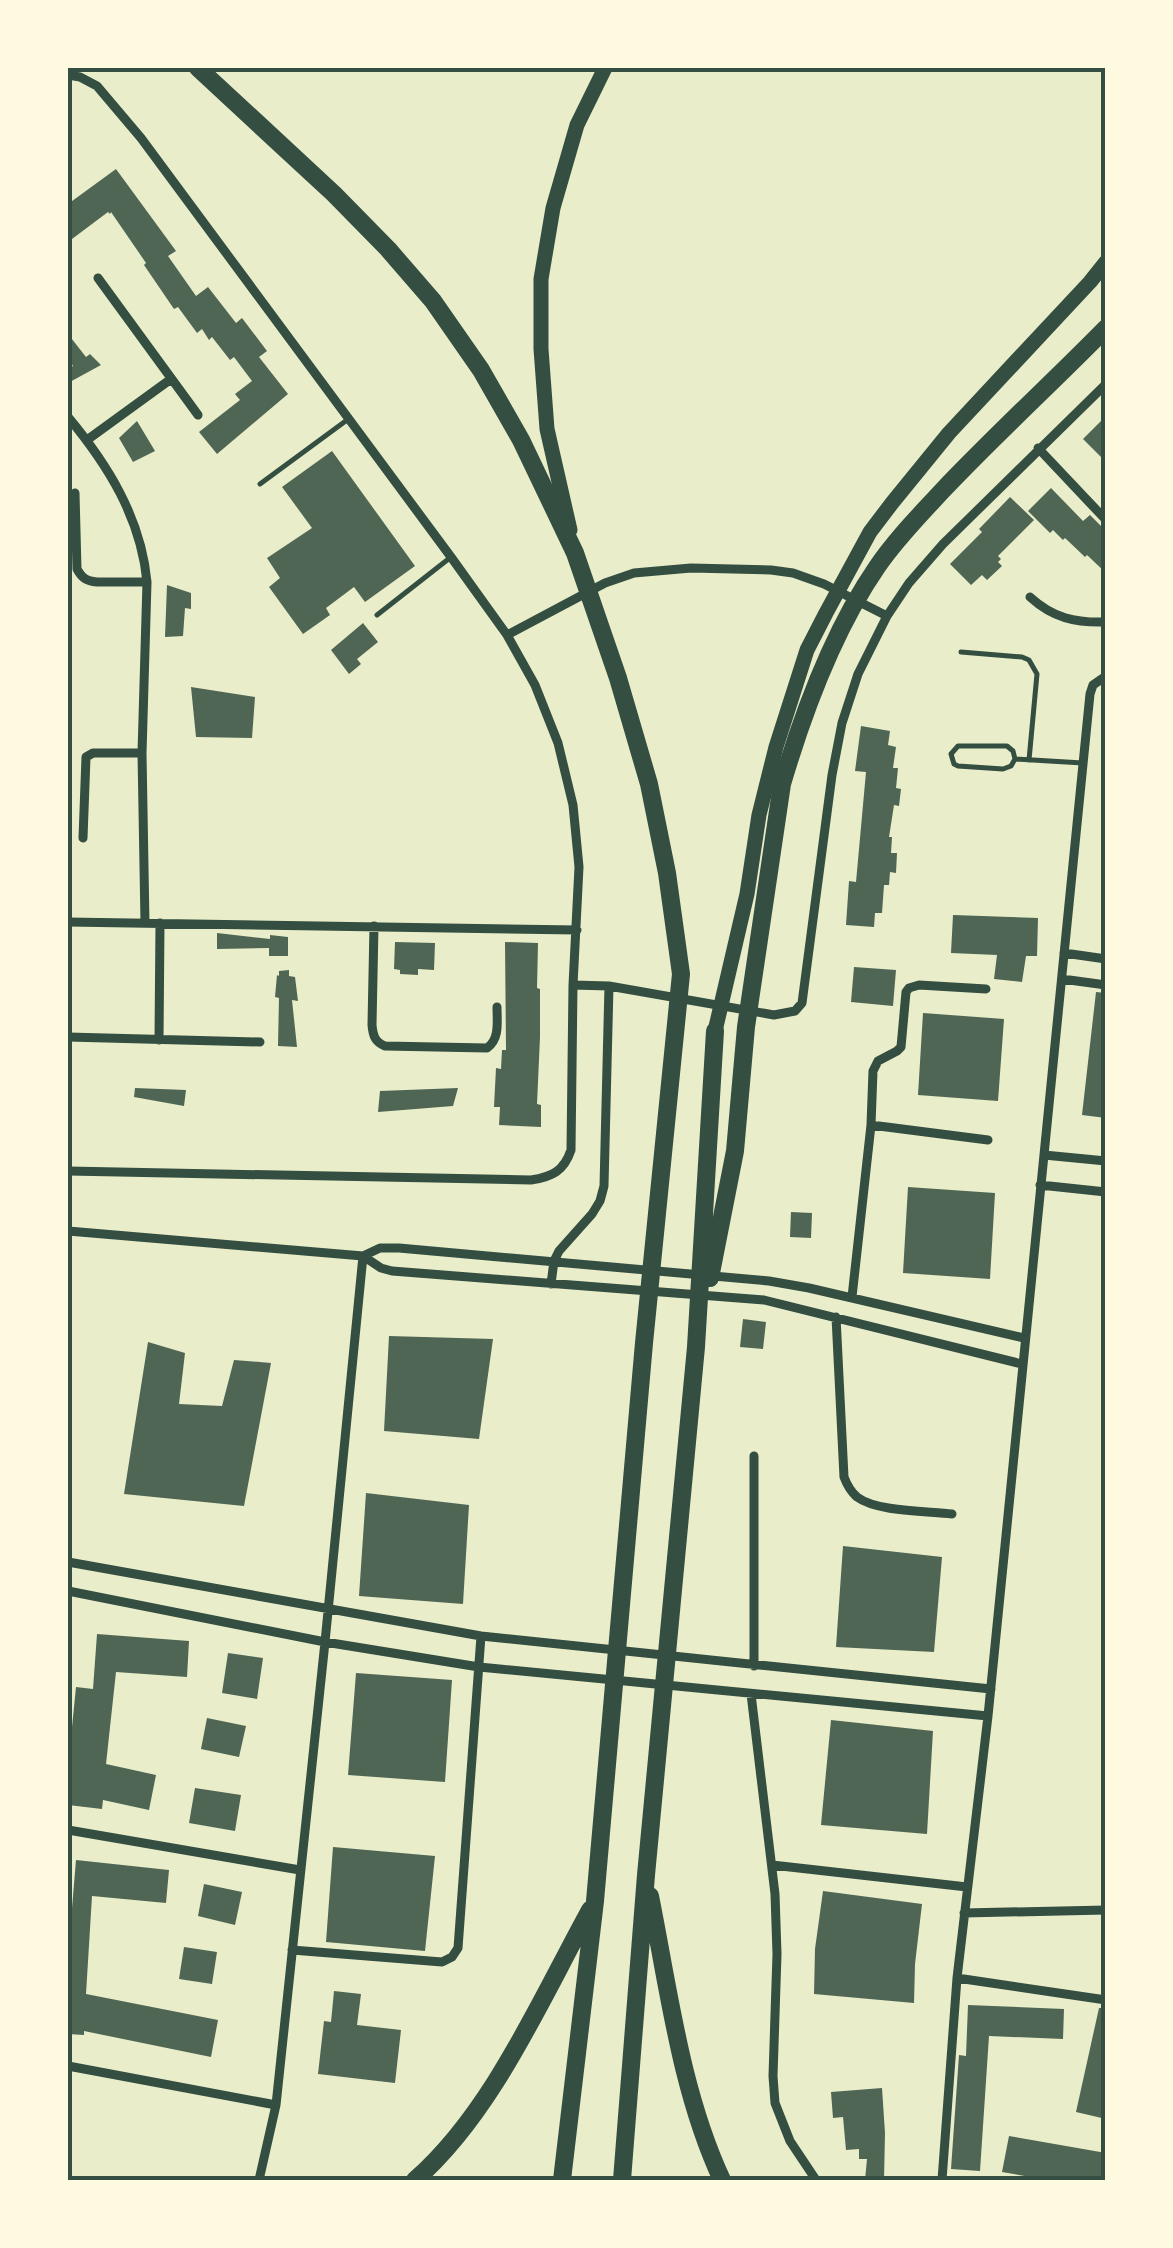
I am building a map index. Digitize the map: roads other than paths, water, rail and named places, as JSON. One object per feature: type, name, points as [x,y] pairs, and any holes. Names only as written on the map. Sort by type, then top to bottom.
[{"type":"highway","points":[[198,68],[388,249],[433,302],[481,370],[522,440],[575,553],[618,678],[649,784],[667,873],[681,974],[595,1901],[562,2180]]},
{"type":"highway","points":[[575,553],[547,429],[541,279],[553,208],[577,125],[605,68]]},
{"type":"highway","points":[[622,2180],[646,1876],[696,1348],[715,1031],[776,747],[807,650],[870,532],[949,433],[1106,262]]},
{"type":"highway","points":[[696,1348],[735,1151],[746,1027],[782,784],[822,671],[858,598],[905,531],[968,463],[1106,328]]},
{"type":"highway","points":[[646,1876],[688,2088],[722,2180]]},
{"type":"highway","points":[[415,2180],[452,2143],[486,2098],[595,1901]]},
{"type":"street","points":[[68,75],[97,86],[141,138],[507,635],[535,685],[558,743],[569,789],[579,867],[570,1150],[567,1161],[551,1176],[531,1180],[68,1171]]},
{"type":"street","points":[[98,278],[198,415]]},
{"type":"street","points":[[87,440],[172,379]]},
{"type":"street","points":[[573,985],[610,986],[774,1015],[795,1011],[802,1003],[832,775],[842,723],[858,674],[887,616],[909,583],[1038,448],[1106,384]]},
{"type":"street","points":[[68,417],[87,440],[133,518],[148,582],[142,754],[145,923]]},
{"type":"street","points":[[1038,448],[1106,520]]},
{"type":"street","points":[[75,493],[77,569],[81,576],[97,582],[148,582]]},
{"type":"street","points":[[507,635],[606,583],[634,574],[691,568],[792,573],[824,584],[887,616]]},
{"type":"street","points":[[1030,597],[1056,616],[1072,621],[1106,622]]},
{"type":"street","points":[[942,2180],[966,1887],[988,1716],[1090,694],[1093,686],[1106,676]]},
{"type":"street","points":[[83,838],[86,757],[94,753],[142,754]]},
{"type":"street","points":[[68,922],[578,930]]},
{"type":"street","points":[[159,1040],[160,923]]},
{"type":"street","points":[[374,926],[372,1025],[375,1040],[380,1044],[487,1048],[495,1040],[497,1007]]},
{"type":"street","points":[[1064,953],[1106,958]]},
{"type":"street","points":[[1062,979],[1106,985]]},
{"type":"street","points":[[852,1297],[875,1065],[901,1046],[904,997],[909,988],[919,984],[986,990]]},
{"type":"street","points":[[551,1284],[554,1261],[565,1242],[592,1214],[604,1186],[610,986]]},
{"type":"street","points":[[68,1037],[260,1042]]},
{"type":"street","points":[[871,1125],[988,1140]]},
{"type":"street","points":[[1044,1154],[1106,1162]]},
{"type":"street","points":[[1040,1184],[1106,1192]]},
{"type":"street","points":[[68,1231],[362,1256],[392,1271],[764,1300],[1022,1364]]},
{"type":"street","points":[[362,1256],[380,1248],[399,1248],[769,1281],[1024,1338]]},
{"type":"street","points":[[259,2180],[276,2105],[362,1256]]},
{"type":"street","points":[[836,1318],[844,1477],[850,1490],[874,1505],[952,1514]]},
{"type":"street","points":[[754,1456],[754,1666]]},
{"type":"street","points":[[68,1562],[482,1636],[990,1689]]},
{"type":"street","points":[[68,1591],[325,1642],[479,1667],[988,1716]]},
{"type":"street","points":[[292,1950],[442,1962],[458,1948],[482,1636]]},
{"type":"street","points":[[751,1694],[776,1920],[775,2103],[790,2140],[816,2180]]},
{"type":"street","points":[[68,1830],[300,1870]]},
{"type":"street","points":[[772,1866],[966,1887]]},
{"type":"street","points":[[964,1914],[1106,1910]]},
{"type":"street","points":[[957,1978],[1106,2000]]},
{"type":"street","points":[[68,2066],[276,2105]]},
{"type":"lane","points":[[260,484],[350,418]]},
{"type":"lane","points":[[377,614],[451,557]]},
{"type":"lane","points":[[961,652],[1022,657],[1034,666],[1037,674],[1029,760]]},
{"type":"lane","points":[[1014,760],[1013,751],[1007,746],[958,746],[951,754],[954,764],[964,767],[1007,768],[1014,760],[1083,763]]}]
